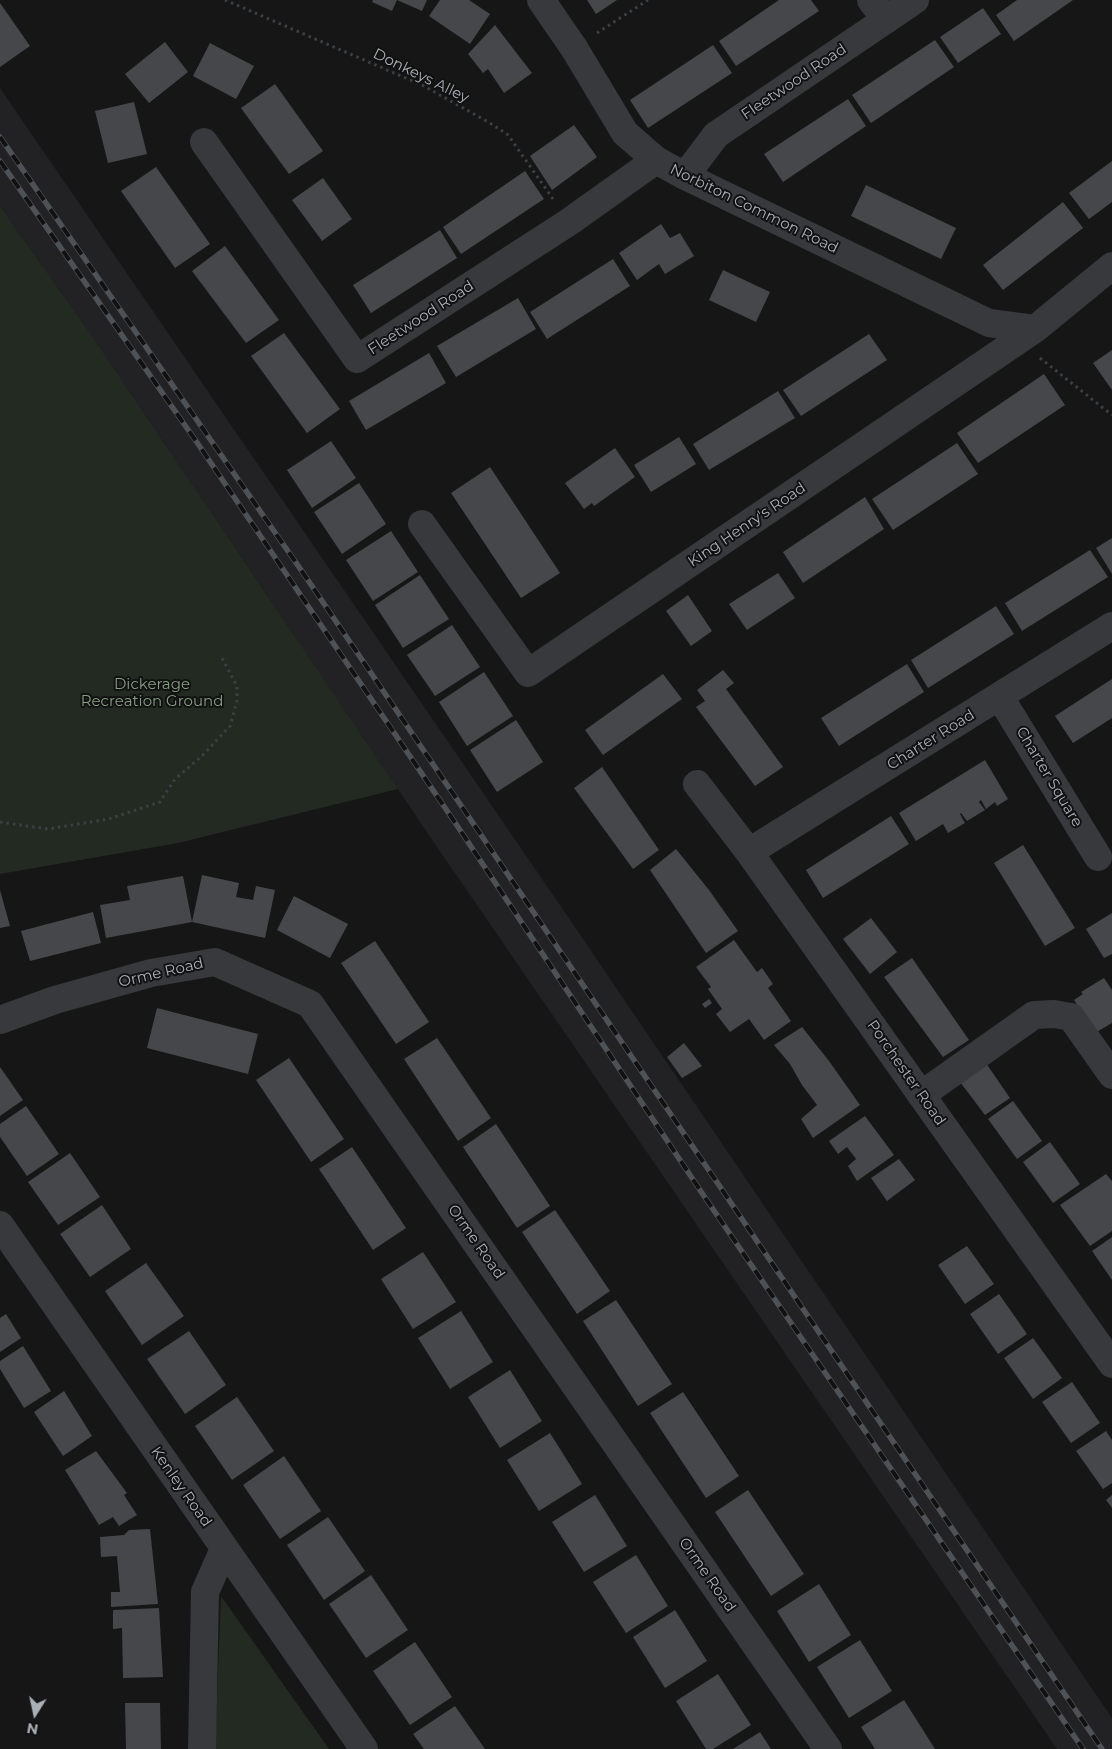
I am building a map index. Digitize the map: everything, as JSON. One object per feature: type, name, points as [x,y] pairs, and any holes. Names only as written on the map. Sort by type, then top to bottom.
[{"type":"street","name":"Norbiton Common Road","points":[[541,0],[574,48],[626,133],[656,160],[684,176],[989,323],[1027,334]]},
{"type":"street","name":"Fleetwood Road","points":[[684,176],[716,135],[878,10],[914,0]]},
{"type":"street","name":"Fleetwood Road","points":[[204,142],[357,359],[569,222],[656,160]]},
{"type":"street","name":"King Henry's Road","points":[[422,524],[528,673],[1027,334],[1112,266]]},
{"type":"street","name":"Charter Road","points":[[749,852],[1112,626]]},
{"type":"street","name":"Charter Square","points":[[1000,697],[1098,857]]},
{"type":"street","name":"Porchester Road","points":[[697,784],[749,852],[1112,1364]]},
{"type":"street","name":"Orme Road","points":[[0,1020],[55,1000],[151,973],[215,962],[310,1004],[828,1749]]},
{"type":"street","points":[[921,1095],[1034,1015],[1054,1014],[1072,1017],[1112,1075]]},
{"type":"street","name":"Kenley Road","points":[[0,1225],[364,1749]]},
{"type":"street","points":[[202,1749],[205,1592],[224,1549]]},
{"type":"path","name":"Donkeys Alley","points":[[225,0],[422,85],[490,123],[508,135],[569,222]]},
{"type":"path","points":[[574,48],[648,0]]},
{"type":"path","points":[[1027,334],[1112,415]]},
{"type":"path","points":[[0,822],[48,829],[109,819],[160,802],[175,779],[202,756],[230,726],[237,701],[237,686],[222,658]]},
{"type":"shaded area","points":[[0,88],[564,911],[1112,1718],[1112,1749],[1057,1749],[435,844],[88,330],[0,206]]},
{"type":"green space","name":"Dickerage Recreation Ground","points":[[0,206],[88,330],[398,789],[178,843],[0,874]]},
{"type":"green space","points":[[221,1596],[329,1749],[215,1749]]},
{"type":"building","points":[[373,0],[397,0],[392,11],[372,2]]},
{"type":"building","points":[[397,0],[427,0],[422,11]]},
{"type":"building","points":[[440,0],[469,0],[490,14],[470,44],[429,16]]},
{"type":"building","points":[[587,0],[617,0],[596,14]]},
{"type":"building","points":[[779,0],[811,0],[819,11],[736,66],[719,41]]},
{"type":"building","points":[[1017,0],[1073,0],[1014,41],[996,15]]},
{"type":"building","points":[[0,3],[30,46],[0,67]]},
{"type":"building","points":[[983,8],[1001,34],[958,63],[940,37]]},
{"type":"building","points":[[495,25],[532,73],[504,93],[488,69],[483,73],[468,54]]},
{"type":"building","points":[[935,40],[954,67],[871,123],[852,95]]},
{"type":"building","points":[[165,42],[188,72],[149,103],[125,74]]},
{"type":"building","points":[[210,43],[254,66],[236,99],[193,76]]},
{"type":"building","points":[[713,45],[732,73],[648,128],[630,100]]},
{"type":"building","points":[[275,84],[323,151],[289,174],[241,108]]},
{"type":"building","points":[[848,99],[866,126],[783,182],[764,154]]},
{"type":"building","points":[[134,102],[147,154],[108,163],[95,111]]},
{"type":"building","points":[[574,125],[597,157],[552,190],[530,156]]},
{"type":"building","points":[[1112,161],[1112,202],[1089,219],[1069,193]]},
{"type":"building","points":[[156,167],[210,244],[175,268],[121,191]]},
{"type":"building","points":[[525,171],[544,199],[461,254],[443,227]]},
{"type":"building","points":[[323,178],[352,219],[322,241],[292,200]]},
{"type":"building","points":[[866,185],[956,228],[941,259],[851,216]]},
{"type":"building","points":[[1063,202],[1083,228],[1003,290],[983,265]]},
{"type":"building","points":[[661,224],[670,238],[680,233],[694,256],[665,274],[659,264],[637,280],[619,253]]},
{"type":"building","points":[[440,230],[457,258],[371,313],[353,285]]},
{"type":"building","points":[[225,246],[279,320],[246,343],[192,271]]},
{"type":"building","points":[[613,259],[630,286],[547,339],[530,312]]},
{"type":"building","points":[[723,270],[770,292],[756,322],[709,300]]},
{"type":"building","points":[[518,298],[536,329],[456,377],[437,346]]},
{"type":"building","points":[[284,333],[340,409],[307,433],[251,356]]},
{"type":"building","points":[[869,334],[887,360],[801,416],[783,390]]},
{"type":"building","points":[[1112,350],[1112,390],[1093,363]]},
{"type":"building","points":[[429,353],[446,383],[366,430],[349,401]]},
{"type":"building","points":[[1044,374],[1065,405],[978,463],[957,433]]},
{"type":"building","points":[[778,391],[795,418],[709,470],[693,444]]},
{"type":"building","points":[[679,437],[696,464],[651,492],[634,465]]},
{"type":"building","points":[[331,441],[356,478],[312,508],[287,470]]},
{"type":"building","points":[[957,443],[978,474],[893,530],[872,499]]},
{"type":"building","points":[[615,448],[635,477],[594,506],[592,503],[584,509],[565,483]]},
{"type":"building","points":[[490,467],[560,573],[521,598],[451,493]]},
{"type":"building","points":[[359,483],[386,524],[342,554],[314,512]]},
{"type":"building","points":[[865,497],[884,529],[803,583],[783,552]]},
{"type":"building","points":[[391,531],[418,572],[373,601],[346,560]]},
{"type":"building","points":[[1112,538],[1112,574],[1096,548]]},
{"type":"building","points":[[1090,550],[1108,577],[1022,631],[1005,603]]},
{"type":"building","points":[[778,573],[795,598],[747,630],[729,604]]},
{"type":"building","points":[[420,575],[449,619],[403,648],[375,605]]},
{"type":"building","points":[[688,595],[712,631],[691,646],[666,611]]},
{"type":"building","points":[[996,606],[1014,634],[928,688],[911,660]]},
{"type":"building","points":[[452,625],[480,667],[435,696],[407,655]]},
{"type":"building","points":[[907,664],[924,692],[839,746],[821,718]]},
{"type":"building","points":[[723,670],[734,683],[726,689],[783,767],[755,786],[696,707],[705,701],[697,690]]},
{"type":"building","points":[[484,672],[513,716],[467,746],[439,702]]},
{"type":"building","points":[[663,674],[682,699],[603,755],[585,730]]},
{"type":"building","points":[[1112,679],[1112,718],[1073,743],[1055,716]]},
{"type":"building","points":[[516,720],[543,762],[497,792],[470,750]]},
{"type":"building","points":[[985,760],[1008,799],[997,806],[995,802],[986,809],[981,800],[979,802],[985,810],[967,821],[960,814],[965,823],[948,833],[943,824],[916,841],[899,813]]},
{"type":"building","points":[[602,767],[659,850],[633,869],[574,788]]},
{"type":"building","points":[[891,816],[909,844],[823,898],[806,870]]},
{"type":"building","points":[[1023,845],[1075,928],[1045,946],[994,863]]},
{"type":"building","points":[[676,849],[709,890],[738,931],[706,953],[650,870]]},
{"type":"building","points":[[202,875],[239,883],[236,897],[253,900],[256,886],[275,890],[265,938],[192,922]]},
{"type":"building","points":[[183,876],[192,922],[106,938],[100,905],[130,900],[127,886]]},
{"type":"building","points":[[0,890],[10,926],[0,928]]},
{"type":"building","points":[[294,896],[348,924],[330,958],[277,930]]},
{"type":"building","points":[[93,912],[101,943],[30,961],[21,931]]},
{"type":"building","points":[[1112,913],[1112,954],[1104,958],[1086,929]]},
{"type":"building","points":[[871,918],[897,952],[870,974],[843,939]]},
{"type":"building","points":[[734,940],[757,972],[762,968],[773,984],[768,988],[791,1021],[764,1040],[749,1019],[730,1032],[716,1014],[722,1009],[708,989],[711,987],[696,967]]},
{"type":"building","points":[[375,941],[429,1022],[396,1044],[341,963]]},
{"type":"building","points":[[912,958],[969,1040],[943,1057],[884,977]]},
{"type":"building","points":[[1104,978],[1112,990],[1112,1023],[1095,1033],[1074,1000],[1083,994],[1081,992]]},
{"type":"building","points":[[709,999],[712,1003],[705,1008],[702,1004]]},
{"type":"building","points":[[157,1008],[258,1034],[248,1074],[147,1048]]},
{"type":"building","points":[[802,1027],[860,1105],[813,1138],[801,1119],[817,1105],[802,1085],[790,1064],[774,1045]]},
{"type":"building","points":[[437,1038],[491,1118],[458,1141],[404,1059]]},
{"type":"building","points":[[684,1043],[702,1066],[682,1078],[667,1057]]},
{"type":"building","points":[[981,1056],[1010,1098],[985,1115],[954,1074]]},
{"type":"building","points":[[289,1058],[344,1139],[311,1162],[256,1080]]},
{"type":"building","points":[[0,1067],[23,1100],[0,1116]]},
{"type":"building","points":[[1013,1101],[1042,1141],[1017,1159],[988,1119]]},
{"type":"building","points":[[26,1106],[59,1154],[27,1176],[0,1137],[0,1124]]},
{"type":"building","points":[[865,1116],[894,1155],[857,1181],[848,1166],[856,1159],[847,1147],[838,1154],[829,1141]]},
{"type":"building","points":[[496,1124],[550,1206],[517,1228],[463,1147]]},
{"type":"building","points":[[1050,1142],[1080,1184],[1053,1203],[1023,1162]]},
{"type":"building","points":[[352,1147],[406,1228],[373,1250],[319,1169]]},
{"type":"building","points":[[70,1153],[100,1197],[58,1225],[28,1182]]},
{"type":"building","points":[[899,1159],[915,1180],[887,1201],[871,1178]]},
{"type":"building","points":[[1106,1174],[1112,1181],[1112,1231],[1090,1246],[1060,1205]]},
{"type":"building","points":[[102,1205],[131,1249],[90,1277],[60,1234]]},
{"type":"building","points":[[555,1210],[610,1291],[577,1314],[522,1232]]},
{"type":"building","points":[[1112,1237],[1112,1280],[1092,1251]]},
{"type":"building","points":[[967,1246],[994,1284],[965,1304],[938,1265]]},
{"type":"building","points":[[423,1252],[456,1302],[413,1329],[381,1279]]},
{"type":"building","points":[[146,1263],[184,1316],[142,1345],[105,1291]]},
{"type":"building","points":[[999,1294],[1027,1334],[998,1354],[970,1314]]},
{"type":"building","points":[[616,1300],[672,1384],[638,1406],[583,1321]]},
{"type":"building","points":[[461,1311],[493,1362],[450,1389],[418,1338]]},
{"type":"building","points":[[6,1314],[21,1338],[0,1352],[0,1318]]},
{"type":"building","points":[[189,1331],[226,1385],[185,1414],[147,1359]]},
{"type":"building","points":[[1033,1338],[1062,1378],[1033,1399],[1004,1358]]},
{"type":"building","points":[[23,1346],[51,1391],[24,1408],[0,1369],[0,1361]]},
{"type":"building","points":[[510,1370],[542,1421],[500,1448],[468,1397]]},
{"type":"building","points":[[1072,1382],[1100,1423],[1071,1443],[1042,1402]]},
{"type":"building","points":[[64,1391],[92,1436],[63,1456],[34,1412]]},
{"type":"building","points":[[683,1392],[739,1476],[706,1498],[650,1413]]},
{"type":"building","points":[[237,1397],[274,1451],[232,1480],[195,1426]]},
{"type":"building","points":[[1106,1431],[1112,1440],[1112,1483],[1103,1489],[1076,1451]]},
{"type":"building","points":[[550,1433],[582,1484],[539,1511],[507,1460]]},
{"type":"building","points":[[96,1451],[127,1493],[124,1495],[137,1515],[119,1526],[113,1517],[99,1525],[65,1470]]},
{"type":"building","points":[[284,1456],[321,1511],[280,1539],[243,1485]]},
{"type":"building","points":[[748,1490],[804,1574],[771,1596],[715,1512]]},
{"type":"building","points":[[595,1495],[627,1546],[584,1572],[552,1522]]},
{"type":"building","points":[[1112,1495],[1112,1508],[1106,1500]]},
{"type":"building","points":[[328,1517],[365,1571],[324,1600],[287,1545]]},
{"type":"building","points":[[150,1529],[158,1604],[111,1607],[111,1592],[120,1592],[117,1556],[101,1557],[100,1537],[124,1535],[129,1530]]},
{"type":"building","points":[[636,1555],[668,1606],[626,1633],[593,1582]]},
{"type":"building","points":[[371,1575],[408,1630],[366,1658],[329,1604]]},
{"type":"building","points":[[819,1584],[851,1635],[809,1662],[777,1611]]},
{"type":"building","points":[[159,1608],[163,1677],[123,1678],[122,1628],[113,1629],[113,1610]]},
{"type":"building","points":[[675,1610],[707,1661],[665,1688],[633,1637]]},
{"type":"building","points":[[860,1640],[892,1691],[849,1718],[817,1667]]},
{"type":"building","points":[[415,1642],[452,1697],[410,1725],[373,1671]]},
{"type":"building","points":[[718,1674],[751,1725],[713,1749],[706,1749],[676,1701]]},
{"type":"building","points":[[904,1700],[935,1749],[875,1749],[861,1727]]},
{"type":"building","points":[[125,1703],[160,1703],[161,1749],[126,1749]]},
{"type":"building","points":[[455,1706],[485,1749],[424,1749],[413,1734]]},
{"type":"building","points":[[760,1732],[771,1749],[733,1749]]},
{"type":"railway","points":[[0,137],[299,567],[1102,1749]]},
{"type":"railway","points":[[0,161],[196,441],[456,824],[706,1199],[1083,1749]]}]
